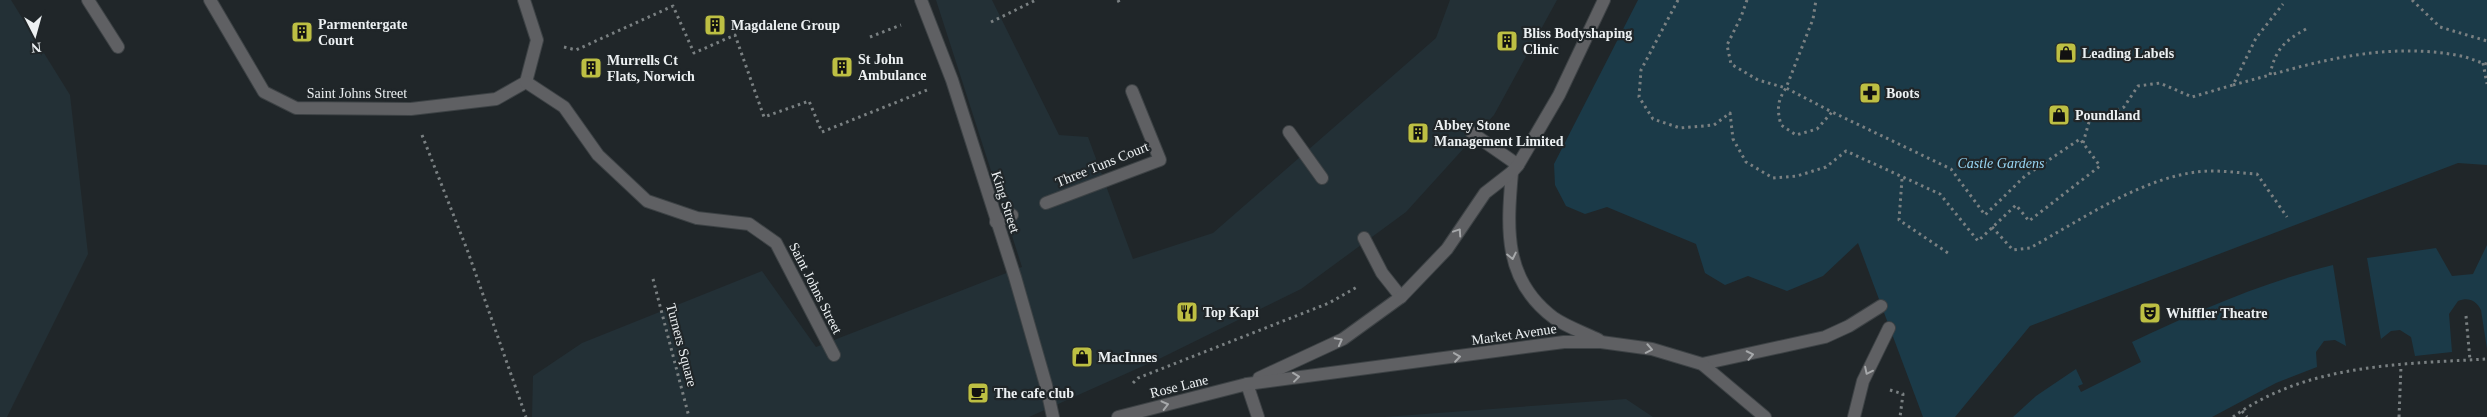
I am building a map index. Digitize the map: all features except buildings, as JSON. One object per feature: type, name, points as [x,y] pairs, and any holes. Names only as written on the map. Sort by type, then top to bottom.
[{"type":"street","points":[[88,0],[118,47]]},
{"type":"street","name":"Saint Johns Street","points":[[210,0],[264,92],[296,108],[411,109],[496,98],[526,82],[564,107],[598,155],[647,200],[698,218],[749,224],[776,243],[834,355]]},
{"type":"street","points":[[524,0],[537,40],[526,82]]},
{"type":"street","name":"King Street","points":[[921,0],[952,80],[1046,384],[1052,417]]},
{"type":"street","points":[[1258,417],[1247,384],[1343,339],[1401,297],[1447,249],[1485,193],[1515,169],[1559,95],[1604,0]]},
{"type":"street","name":"Three Tuns Court","points":[[1046,202],[1160,160],[1132,91]]},
{"type":"street","points":[[1289,132],[1322,178]]},
{"type":"street","points":[[1472,133],[1515,169]]},
{"type":"street","points":[[1515,169],[1508,221],[1511,252],[1517,274],[1534,299],[1555,318],[1601,342]]},
{"type":"street","points":[[996,222],[1012,215]]},
{"type":"street","points":[[1364,238],[1382,273],[1401,297]]},
{"type":"street","points":[[1702,364],[1825,337],[1849,326],[1881,306]]},
{"type":"street","points":[[1854,417],[1863,381],[1889,328]]},
{"type":"street","name":"Market Avenue","points":[[1247,384],[1564,342],[1601,342],[1652,349],[1702,364],[1765,417]]},
{"type":"street","name":"Rose Lane","points":[[1118,417],[1247,384]]},
{"type":"path","points":[[991,22],[1036,0]]},
{"type":"path","points":[[1678,0],[1641,70],[1639,97],[1653,119],[1680,128],[1714,125],[1730,113],[1734,139],[1746,162],[1773,178],[1797,176],[1826,167],[1846,150],[1940,194],[1978,240],[2016,205],[2029,221],[2100,166],[2080,139],[2026,176],[1985,215],[1951,169],[1786,88],[1758,80],[1732,64],[1727,44],[1742,17],[1747,0]]},
{"type":"path","points":[[1816,0],[1813,19],[1786,88],[1780,96],[1777,110],[1781,125],[1796,135],[1817,128],[1832,112]]},
{"type":"path","points":[[2412,0],[2440,27],[2487,41]]},
{"type":"path","points":[[2233,86],[2256,38],[2283,4]]},
{"type":"path","points":[[537,40],[576,50],[673,6],[694,53],[735,35],[764,117],[810,101],[822,132],[952,80]]},
{"type":"path","points":[[2270,75],[2273,60],[2286,39],[2306,29]]},
{"type":"path","points":[[2083,144],[2089,122],[2124,107],[2138,86],[2160,83],[2192,97],[2316,61],[2365,53],[2401,51],[2460,56],[2485,63],[2487,84]]},
{"type":"path","points":[[411,109],[468,252],[526,417]]},
{"type":"path","points":[[1992,227],[2013,250],[2030,248],[2129,194],[2174,177],[2210,171],[2256,174],[2286,217]]},
{"type":"path","points":[[1902,179],[1899,220],[1948,253]]},
{"type":"path","name":"Turners Square","points":[[653,279],[688,417]]},
{"type":"path","points":[[2466,316],[2470,360]]},
{"type":"path","points":[[2233,417],[2286,389],[2324,375],[2487,359]]},
{"type":"path","points":[[2399,417],[2401,366]]},
{"type":"path","points":[[1900,417],[1903,394]]},
{"type":"path","points":[[2242,411],[2247,417]]},
{"type":"shaded area","points":[[0,0],[11,0],[70,95],[88,254],[7,417],[0,417]]},
{"type":"shaded area","points":[[936,0],[992,0],[1059,135],[1088,137],[1133,259],[1213,233],[1436,38],[1450,0],[1557,0],[1494,115],[1406,212],[1301,289],[1161,358],[1029,417],[532,417],[533,376],[582,343],[762,271],[816,347],[1022,267]]},
{"type":"shaded area","points":[[1626,399],[1653,417],[1384,417]]},
{"type":"green space","name":"Castle Gardens","points":[[1638,0],[2487,0],[2487,165],[2458,163],[2030,326],[1955,417],[1923,417],[1858,243],[1823,276],[1787,291],[1748,276],[1725,285],[1705,273],[1696,244],[1607,207],[1585,214],[1566,206],[1555,185],[1554,164]]},
{"type":"green space","points":[[2487,245],[2487,349],[2481,310],[2477,304],[2468,299],[2458,301],[2449,314],[2452,352],[2415,356],[2411,337],[2400,330],[2391,331],[2381,339],[2367,258],[2436,248],[2452,276],[2473,274]]},
{"type":"green space","points":[[2333,265],[2346,346],[2335,340],[2324,341],[2316,352],[2317,367],[2276,383],[2212,417],[2013,417],[2036,396],[2076,369],[2083,384],[2078,386],[2081,392],[2141,362],[2132,342],[2231,298],[2281,280]]},
{"type":"place","name":"Magdalene Group","points":[[715,25]]},
{"type":"place","name":"Parmentergate Court","points":[[302,32]]},
{"type":"place","name":"Bliss Bodyshaping Clinic","points":[[1507,41]]},
{"type":"place","name":"Leading Labels","points":[[2066,53]]},
{"type":"place","name":"St John Ambulance","points":[[842,67]]},
{"type":"place","name":"Murrells Ct Flats, Norwich","points":[[591,68]]},
{"type":"place","name":"Boots","points":[[1870,93]]},
{"type":"place","name":"Poundland","points":[[2059,115]]},
{"type":"place","name":"Abbey Stone Management Limited","points":[[1418,133]]},
{"type":"place","name":"Top Kapi","points":[[1187,312]]},
{"type":"place","name":"Whiffler Theatre","points":[[2150,313]]},
{"type":"place","name":"MacInnes","points":[[1082,357]]},
{"type":"place","name":"The cafe club","points":[[978,393]]}]
